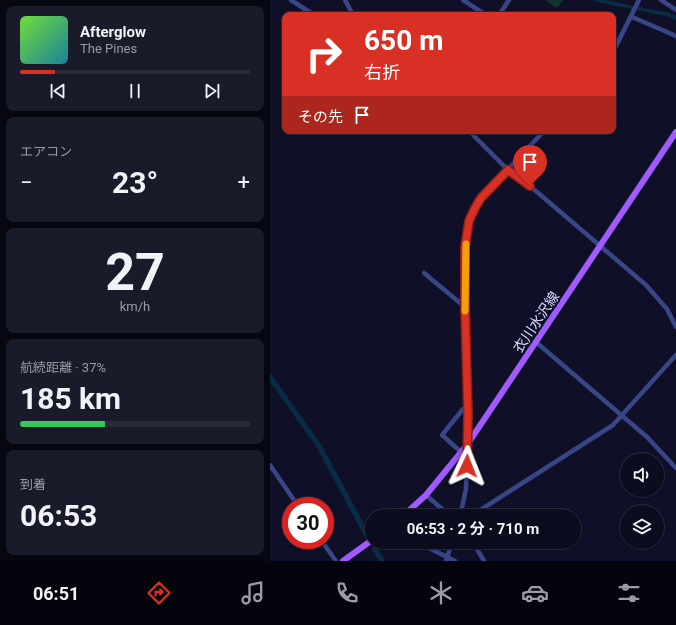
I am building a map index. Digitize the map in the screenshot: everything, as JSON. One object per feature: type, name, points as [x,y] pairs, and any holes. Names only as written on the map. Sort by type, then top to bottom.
[{"type":"main road","name":"衣川水沢線","points":[[411,509],[426,495],[467,445],[537,343],[599,246],[676,132]]},
{"type":"main road","points":[[343,561],[365,545]]},
{"type":"street","points":[[291,0],[309,12]]},
{"type":"street","points":[[345,0],[351,12]]},
{"type":"street","points":[[463,0],[481,12]]},
{"type":"street","points":[[501,12],[509,0]]},
{"type":"street","points":[[616,46],[632,17],[639,0]]},
{"type":"street","points":[[661,0],[676,10]]},
{"type":"street","points":[[632,17],[676,36]]},
{"type":"street","points":[[472,134],[508,170],[530,186],[646,285],[667,309],[676,327]]},
{"type":"street","points":[[462,509],[466,489],[468,409],[465,247],[469,221],[481,198],[541,134]]},
{"type":"street","points":[[424,273],[465,307]]},
{"type":"street","points":[[537,343],[646,437],[676,468]]},
{"type":"street","points":[[482,509],[605,431],[622,416],[676,355]]},
{"type":"street","points":[[461,452],[442,435],[463,409],[468,409]]},
{"type":"street","points":[[270,465],[292,497]]},
{"type":"street","points":[[426,495],[442,509]]},
{"type":"street","points":[[328,549],[336,561]]},
{"type":"street","points":[[429,549],[446,559],[455,561]]},
{"type":"street","points":[[446,559],[450,549]]},
{"type":"street","points":[[477,549],[484,561]]},
{"type":"green space","points":[[545,0],[563,0],[556,8]]},
{"type":"waterway","points":[[596,0],[670,15],[676,18]]},
{"type":"waterway","points":[[270,377],[319,446],[365,531]]},
{"type":"waterway","points":[[375,549],[382,561]]},
{"type":"slow traffic","points":[[465,311],[466,244]]},
{"type":"route","points":[[467,466],[468,415],[465,247],[469,221],[481,198],[508,170],[530,186]]}]
